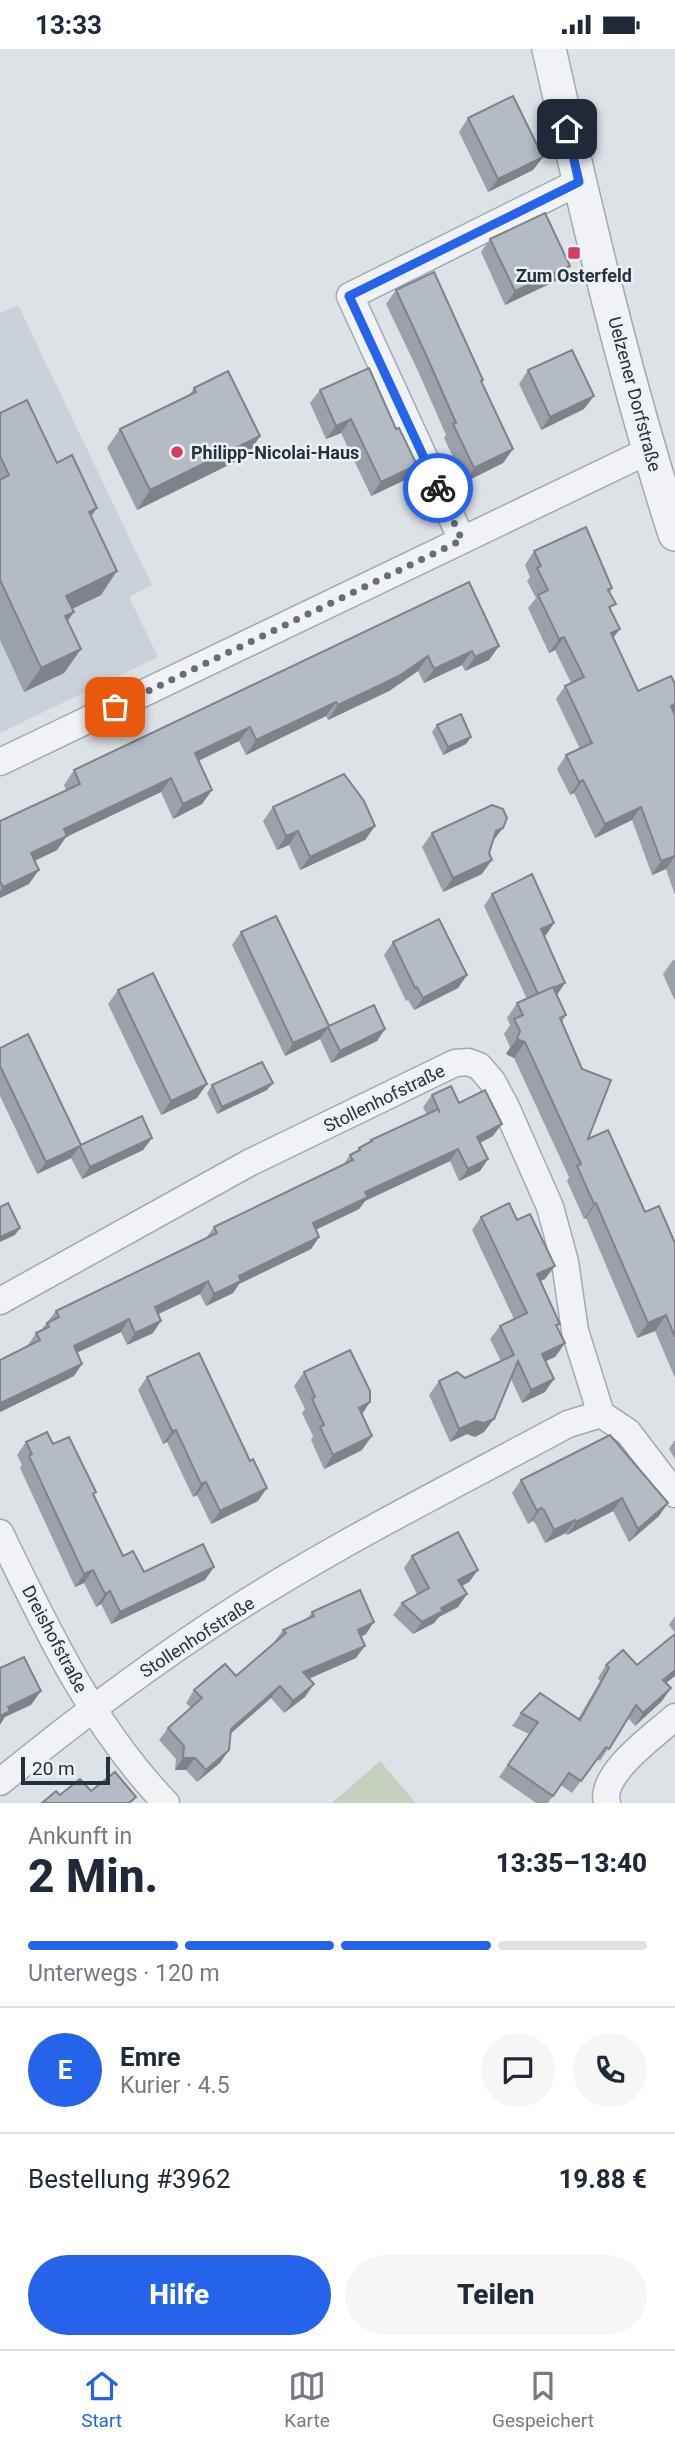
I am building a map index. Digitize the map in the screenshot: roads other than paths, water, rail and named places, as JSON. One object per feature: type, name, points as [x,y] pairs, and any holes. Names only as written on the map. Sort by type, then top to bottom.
[{"type":"street","name":"Uelzener Dorfstraße","points":[[549,49],[579,182],[648,451],[675,534]]},
{"type":"street","points":[[462,540],[349,296],[579,182]]},
{"type":"street","points":[[0,762],[648,451]]},
{"type":"street","name":"Stollenhofstraße","points":[[0,1301],[249,1163],[455,1063],[468,1062],[479,1066],[492,1081],[550,1207],[565,1262],[575,1331],[601,1414],[568,1424],[308,1565],[201,1632],[92,1707]]},
{"type":"street","points":[[601,1414],[628,1432],[675,1494]]},
{"type":"street","name":"Dreishofstraße","points":[[0,1533],[46,1629],[92,1707],[150,1786],[166,1803]]},
{"type":"street","name":"Dreishofstraße","points":[[0,1781],[92,1707]]},
{"type":"street","points":[[607,1803],[605,1795],[613,1773],[675,1717]]},
{"type":"place","name":"Zum Osterfeld","points":[[574,253]]},
{"type":"place","name":"Philipp-Nicolai-Haus","points":[[177,452]]}]
